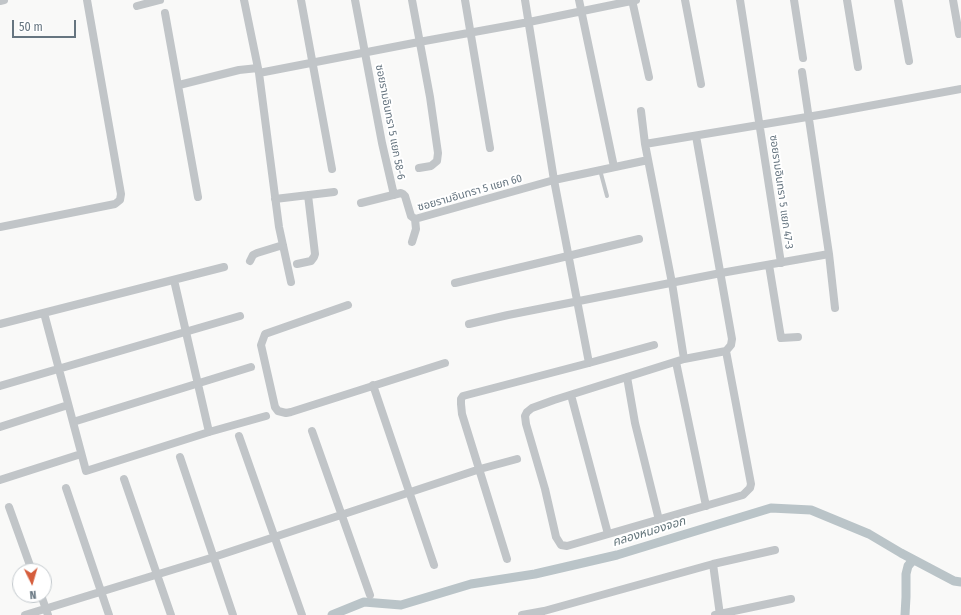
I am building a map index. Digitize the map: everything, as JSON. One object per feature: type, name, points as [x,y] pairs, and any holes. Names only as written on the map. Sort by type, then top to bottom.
[{"type":"street","points":[[0,1],[4,0]]},
{"type":"street","points":[[0,227],[115,204],[120,200],[120,186],[87,0]]},
{"type":"street","points":[[137,6],[160,0]]},
{"type":"street","points":[[244,0],[258,70],[275,199],[291,282]]},
{"type":"street","points":[[301,0],[332,169]]},
{"type":"street","name":"ซอยรามอินทรา 5 แยก 58-6","points":[[355,0],[382,143],[394,195]]},
{"type":"street","points":[[412,0],[430,97],[438,153],[437,161],[431,166],[419,168]]},
{"type":"street","points":[[464,0],[471,32],[490,148]]},
{"type":"street","points":[[525,0],[554,180],[589,363]]},
{"type":"street","points":[[579,0],[614,167]]},
{"type":"street","points":[[178,85],[240,70],[258,70],[313,62],[582,12],[634,0],[649,77]]},
{"type":"street","points":[[685,0],[700,84]]},
{"type":"street","name":"ซอยรามอินทรา 5 แยก 47-3","points":[[740,0],[781,263]]},
{"type":"street","points":[[794,0],[803,58]]},
{"type":"street","points":[[847,0],[858,67]]},
{"type":"street","points":[[898,0],[909,61]]},
{"type":"street","points":[[952,0],[959,34]]},
{"type":"street","points":[[165,13],[198,198]]},
{"type":"street","points":[[802,72],[829,254],[834,308]]},
{"type":"street","points":[[645,144],[809,117],[961,89]]},
{"type":"street","points":[[640,111],[672,283],[680,360],[706,506]]},
{"type":"street","points":[[696,136],[721,273],[732,339],[731,345],[726,351],[680,360],[532,408],[527,412],[525,416],[545,489],[556,537],[561,545],[567,546],[743,495],[750,488],[726,351]]},
{"type":"street","name":"ซอยรามอินทรา 5 แยก 60","points":[[394,195],[401,193],[405,196],[411,216],[414,220],[554,180],[648,160]]},
{"type":"street","points":[[275,199],[334,192]]},
{"type":"street","points":[[297,264],[311,261],[315,254],[308,195]]},
{"type":"street","points":[[361,203],[394,195]]},
{"type":"street","points":[[412,242],[416,229],[414,220]]},
{"type":"street","points":[[455,283],[639,239]]},
{"type":"street","points":[[250,261],[257,252],[283,245]]},
{"type":"street","points":[[469,324],[502,316],[721,273],[829,254]]},
{"type":"street","points":[[769,265],[781,338],[798,337]]},
{"type":"street","points":[[0,324],[224,267]]},
{"type":"street","points":[[174,280],[209,432]]},
{"type":"street","points":[[348,305],[265,334],[261,345],[275,407],[278,411],[291,412],[445,362]]},
{"type":"street","points":[[44,313],[86,471],[209,432],[266,416]]},
{"type":"street","points":[[0,386],[240,316]]},
{"type":"street","points":[[507,559],[462,414],[461,399],[463,396],[654,345]]},
{"type":"street","points":[[73,422],[251,367]]},
{"type":"street","points":[[627,377],[635,423],[659,520]]},
{"type":"street","points":[[373,385],[434,565]]},
{"type":"street","points":[[571,395],[608,534]]},
{"type":"street","points":[[0,427],[68,405]]},
{"type":"street","points":[[312,431],[370,595]]},
{"type":"street","points":[[239,436],[302,615]]},
{"type":"street","points":[[0,480],[81,454]]},
{"type":"street","points":[[180,457],[233,615]]},
{"type":"street","points":[[25,615],[47,612],[101,592],[275,538],[480,468],[517,459]]},
{"type":"street","points":[[124,479],[171,615]]},
{"type":"street","points":[[66,488],[109,615]]},
{"type":"street","points":[[9,507],[29,563]]},
{"type":"street","points":[[522,615],[569,605],[713,564],[775,550]]},
{"type":"street","points":[[713,564],[718,614],[791,599]]},
{"type":"lane","points":[[600,170],[607,196]]},
{"type":"waterway","name":"คลองหนองจอก","points":[[332,615],[364,602],[401,605],[471,584],[535,574],[617,555],[771,508],[811,510],[869,534],[954,581],[961,582]]},
{"type":"waterway","points":[[905,615],[906,574],[908,566],[913,560]]}]
